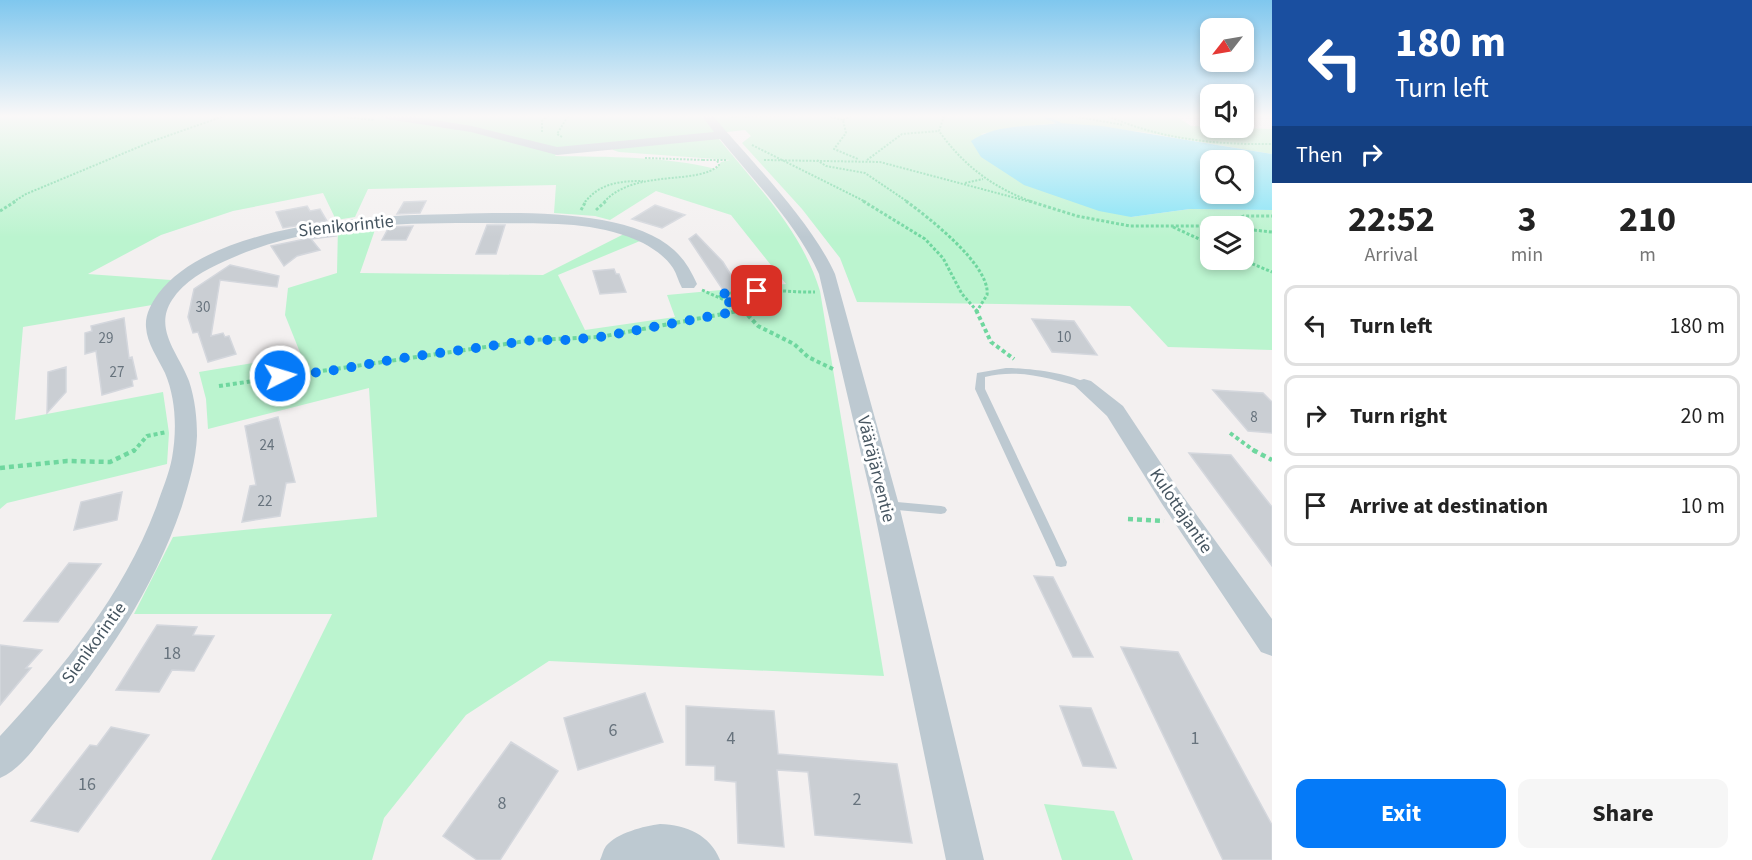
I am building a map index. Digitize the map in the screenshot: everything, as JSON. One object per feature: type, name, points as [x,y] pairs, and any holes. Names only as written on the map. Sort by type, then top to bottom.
[{"type":"street","name":"Vääräjärventie","points":[[739,156],[792,220],[820,258],[827,274],[886,505],[966,860]]},
{"type":"street","name":"Sienikorintie","points":[[0,761],[107,631],[151,555],[170,505],[184,456],[186,428],[179,383],[157,337],[156,317],[162,302],[173,288],[191,272],[229,252],[291,231],[328,224],[373,220],[580,221],[614,227],[650,241],[666,251],[681,266],[688,284]]},
{"type":"street","name":"Kulottajantie","points":[[1084,385],[1115,411],[1188,523],[1272,643]]},
{"type":"street","points":[[619,860],[634,848],[650,842],[667,841],[683,846],[701,860]]},
{"type":"lane","points":[[1061,562],[980,389],[980,375],[996,369],[1031,372],[1048,374],[1084,385]]},
{"type":"lane","points":[[886,505],[941,510]]},
{"type":"path","points":[[0,211],[26,194],[117,156]]},
{"type":"path","points":[[776,156],[852,193],[925,239],[943,258],[962,294],[977,311],[991,342],[1031,372]]},
{"type":"path","points":[[852,156],[866,161],[896,165],[1099,221],[1130,226],[1200,226]]},
{"type":"path","points":[[866,161],[872,156]]},
{"type":"path","points":[[958,156],[966,166],[983,179],[1041,205]]},
{"type":"path","points":[[580,221],[612,195],[650,181],[679,174],[712,172],[719,165],[717,160]]},
{"type":"path","points":[[763,160],[861,160]]},
{"type":"path","points":[[817,160],[826,166],[869,175],[938,224],[985,277],[988,297],[977,311]]},
{"type":"path","points":[[964,183],[983,179]]},
{"type":"path","points":[[580,221],[584,203],[597,189],[613,182],[650,181]]},
{"type":"path","points":[[1237,216],[1248,214],[1272,216]]},
{"type":"path","points":[[1173,226],[1200,239]]},
{"type":"path","points":[[1254,230],[1272,232]]},
{"type":"path","points":[[1254,264],[1272,272]]},
{"type":"path","points":[[688,284],[744,310],[758,326],[794,344],[808,357],[840,372]]},
{"type":"path","points":[[719,297],[727,292],[740,291],[823,291]]},
{"type":"path","points":[[219,386],[533,340],[600,337],[744,310]]},
{"type":"path","points":[[0,468],[67,461],[110,462],[134,451],[147,436],[186,428]]},
{"type":"path","points":[[1230,433],[1253,450],[1272,460]]},
{"type":"path","points":[[1128,519],[1188,523]]},
{"type":"green space","points":[[0,156],[616,157],[657,159],[716,169],[721,162],[730,160],[676,156],[733,156],[790,229],[812,269],[820,291],[884,676],[549,661],[466,715],[384,818],[372,860],[211,860],[332,614],[134,614],[173,537],[377,517],[369,388],[208,429],[206,399],[199,372],[301,355],[285,315],[288,288],[337,273],[338,226],[377,224],[360,273],[543,275],[624,234],[640,241],[558,275],[585,330],[675,317],[667,295],[786,284],[731,215],[656,191],[610,220],[595,216],[554,213],[556,185],[368,189],[355,217],[336,220],[323,193],[233,211],[161,235],[88,274],[171,280],[152,305],[23,327],[15,420],[163,392],[169,433],[167,464],[7,503],[0,509]]},
{"type":"green space","points":[[754,156],[1021,156],[1131,217],[1190,209],[1272,210],[1272,350],[1168,347],[1130,306],[857,302],[840,258],[802,209]]},
{"type":"green space","points":[[1108,156],[1117,156],[1181,205]]},
{"type":"green space","points":[[1044,804],[1114,811],[1133,860],[1062,860]]},
{"type":"water","points":[[980,156],[1200,156],[1200,204],[1254,204],[1254,156],[1272,156],[1272,210],[1190,209],[1131,217],[1099,211],[1024,185]]},
{"type":"building","points":[[426,201],[420,213],[397,214],[404,202]]},
{"type":"building","points":[[655,205],[685,215],[662,228],[632,219]]},
{"type":"building","points":[[307,206],[310,211],[320,209],[327,221],[283,228],[276,212]]},
{"type":"building","points":[[487,225],[505,225],[496,254],[476,254]]},
{"type":"building","points":[[413,226],[406,240],[382,240],[389,227]]},
{"type":"building","points":[[334,233],[336,236],[311,239],[320,250],[297,256],[284,266],[271,246]]},
{"type":"building","points":[[696,234],[723,262],[747,301],[735,308],[689,239]]},
{"type":"building","points":[[230,265],[279,276],[277,287],[220,280],[211,336],[223,333],[225,337],[229,336],[236,354],[208,362],[198,332],[193,333],[188,317],[194,289]]},
{"type":"building","points":[[614,269],[616,274],[619,274],[626,292],[600,294],[593,271]]},
{"type":"building","points":[[124,318],[129,358],[132,357],[137,379],[132,380],[133,386],[102,395],[96,351],[85,354],[85,333],[92,331],[91,326]]},
{"type":"building","points":[[1032,319],[1074,321],[1097,355],[1052,352]]},
{"type":"building","points":[[66,367],[66,392],[47,413],[48,372]]},
{"type":"building","points":[[1213,390],[1263,393],[1272,402],[1272,433],[1248,431]]},
{"type":"building","points":[[278,417],[295,482],[286,483],[280,516],[242,522],[250,486],[256,485],[245,426]]},
{"type":"building","points":[[1189,453],[1231,455],[1272,507],[1272,566]]},
{"type":"building","points":[[122,492],[117,520],[74,530],[81,502]]},
{"type":"building","points":[[69,563],[101,564],[58,622],[24,621]]},
{"type":"building","points":[[1034,576],[1053,577],[1093,657],[1073,657]]},
{"type":"building","points":[[157,625],[197,627],[193,635],[214,636],[194,671],[172,670],[159,692],[116,690]]},
{"type":"building","points":[[0,645],[42,650],[26,668],[31,668],[0,705]]},
{"type":"building","points":[[1121,647],[1178,652],[1272,825],[1272,860],[1223,860]]},
{"type":"building","points":[[645,693],[663,742],[578,770],[564,718]]},
{"type":"building","points":[[686,706],[774,711],[778,754],[897,764],[912,843],[815,835],[808,772],[777,770],[784,847],[738,843],[736,782],[715,780],[715,766],[686,765]]},
{"type":"building","points":[[1060,706],[1091,708],[1116,768],[1083,766]]},
{"type":"building","points":[[111,727],[149,735],[78,832],[31,821],[90,745],[97,746]]},
{"type":"building","points":[[511,742],[558,771],[500,860],[477,860],[443,836]]},
{"type":"route","points":[[280,376],[297,376],[396,359],[533,340],[600,337],[634,329],[707,318],[744,310],[719,297],[727,292],[757,291]]}]
